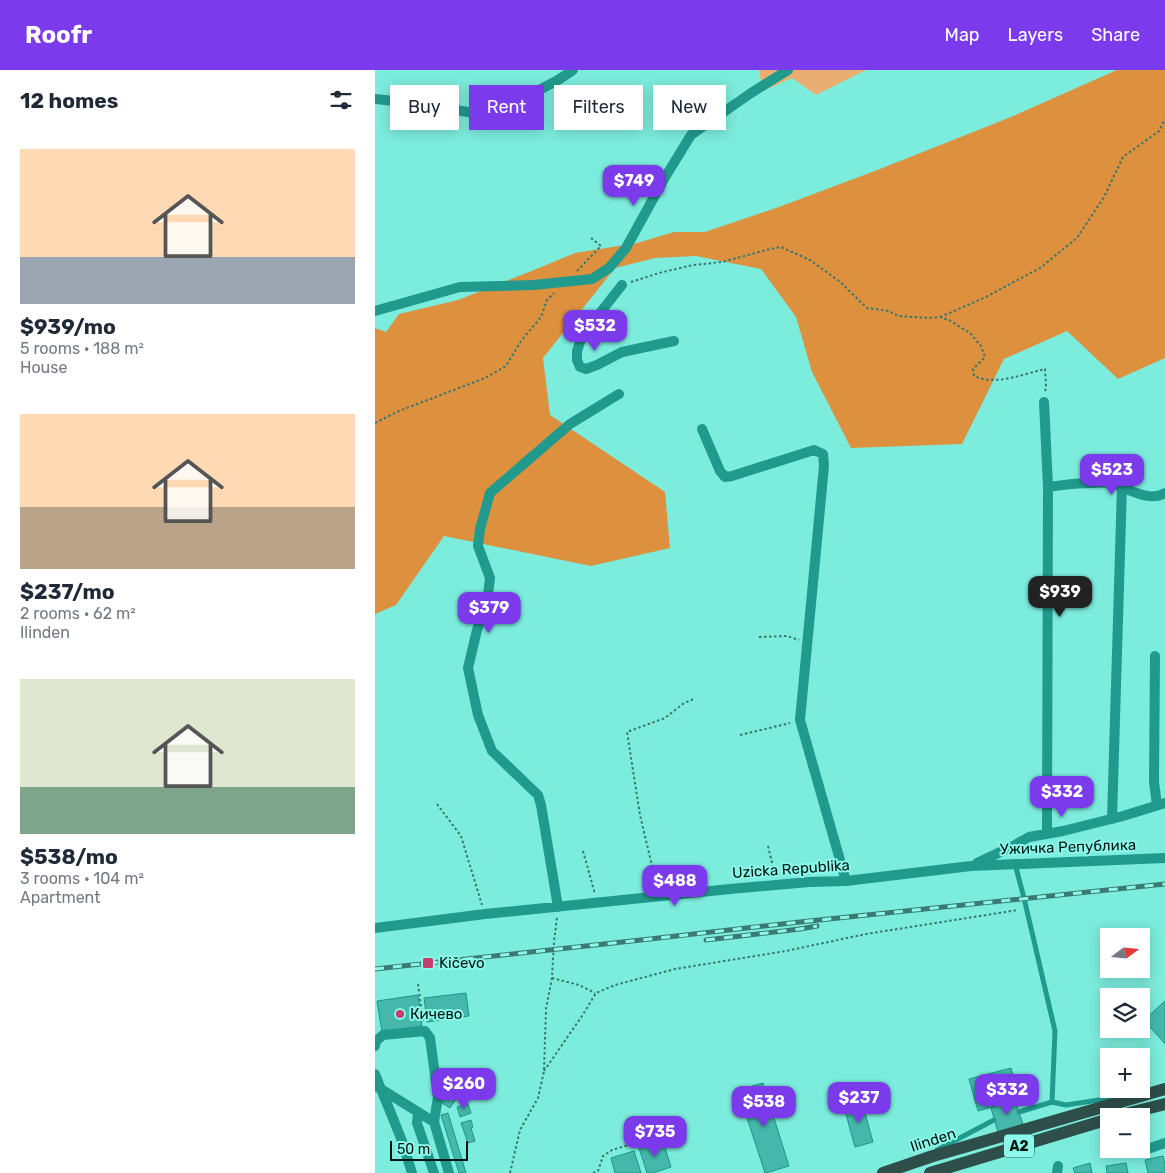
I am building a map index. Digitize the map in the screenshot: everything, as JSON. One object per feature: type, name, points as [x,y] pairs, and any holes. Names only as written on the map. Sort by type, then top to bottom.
[{"type":"main road","name":"Ilinden","points":[[883,1173],[933,1156],[1164,1089]]},
{"type":"main road","points":[[1149,1108],[1165,1104]]},
{"type":"main road","name":"Ilinden","points":[[930,1173],[1100,1122]]},
{"type":"street","points":[[375,99],[414,103],[474,113],[507,107],[573,70]]},
{"type":"street","points":[[375,311],[460,287],[533,285],[591,279],[609,268],[626,248],[691,135],[751,93],[789,70]]},
{"type":"street","points":[[622,285],[600,313],[585,328],[577,351],[577,360],[580,367],[586,370],[622,352],[674,341]]},
{"type":"street","points":[[558,907],[538,796],[492,751],[478,715],[468,668],[477,630],[487,603],[490,578],[478,546],[480,529],[490,493],[570,424],[619,394]]},
{"type":"street","points":[[1044,402],[1048,487],[1047,834]]},
{"type":"street","points":[[702,429],[720,471],[725,476],[732,476],[814,450],[823,454],[824,466],[800,720],[846,881]]},
{"type":"street","points":[[1048,487],[1107,482],[1144,496],[1159,496],[1165,493]]},
{"type":"street","points":[[1112,819],[1121,486]]},
{"type":"street","points":[[971,866],[1029,837],[1112,819],[1161,804],[1154,782],[1155,656]]},
{"type":"street","name":"Ужичка Република","points":[[971,866],[1165,858]]},
{"type":"street","name":"Uzicka Republika","points":[[375,928],[485,914],[777,885],[846,881],[971,866]]},
{"type":"street","points":[[375,1046],[376,1041],[383,1034],[425,1031],[430,1038],[438,1098],[433,1122],[449,1173]]},
{"type":"street","points":[[375,1074],[378,1087],[403,1141],[412,1173]]},
{"type":"street","points":[[378,1087],[433,1122]]},
{"type":"street","points":[[418,1113],[417,1123],[434,1173]]},
{"type":"street","points":[[1150,1148],[1165,1143]]},
{"type":"lane","points":[[1015,864],[1055,1031],[1052,1102]]},
{"type":"lane","points":[[1019,1112],[1052,1102],[1066,1105],[1164,1089]]},
{"type":"lane","points":[[910,1164],[994,1120]]},
{"type":"path","points":[[622,285],[659,273],[693,265],[722,262],[770,248],[781,247],[810,260],[839,281],[867,308],[889,312],[898,316],[940,317],[984,298],[1039,268],[1077,238],[1104,197],[1123,157],[1159,131],[1165,119]]},
{"type":"path","points":[[575,273],[601,246],[591,238]]},
{"type":"path","points":[[375,423],[399,411],[485,378],[507,366],[521,341],[541,317],[547,300],[554,293]]},
{"type":"path","points":[[940,317],[951,321],[971,334],[981,346],[985,357],[973,369],[974,376],[984,380],[1001,380],[1045,369],[1044,402]]},
{"type":"path","points":[[759,637],[787,636],[807,642]]},
{"type":"path","points":[[659,896],[640,816],[627,732],[665,718],[684,702],[693,699]]},
{"type":"path","points":[[740,735],[800,720]]},
{"type":"path","points":[[437,804],[461,836],[485,914]]},
{"type":"path","points":[[768,846],[777,885]]},
{"type":"path","points":[[583,851],[597,903]]},
{"type":"path","points":[[511,1173],[520,1130],[538,1098],[544,1071],[546,1009],[552,978],[553,942],[558,907]]},
{"type":"path","points":[[544,1071],[582,1016],[595,993],[615,985],[675,969],[786,951],[866,934],[1027,909]]},
{"type":"path","points":[[552,978],[579,985],[595,993]]},
{"type":"path","points":[[418,984],[425,1031]]},
{"type":"path","points":[[593,1173],[598,1171],[603,1156],[612,1150],[661,1135]]},
{"type":"shaded area","points":[[759,70],[866,70],[816,95],[792,78],[763,91]]},
{"type":"shaded area","points":[[1117,70],[1165,70],[1165,358],[1118,379],[1067,331],[1004,359],[962,444],[851,448],[812,372],[796,317],[761,269],[696,256],[655,258],[615,268],[543,358],[550,415],[665,492],[670,548],[591,566],[444,536],[396,605],[375,614],[375,328],[386,332],[399,314],[458,300],[575,253],[637,243],[674,232],[705,232],[779,207],[1011,117]]},
{"type":"building","points":[[466,993],[469,1016],[427,1022],[424,998]]},
{"type":"building","name":"Кичево","points":[[418,995],[422,1026],[382,1032],[377,1001]]},
{"type":"building","points":[[1165,1001],[1165,1044],[1150,1027],[1150,1015]]},
{"type":"building","points":[[1011,1068],[1020,1099],[978,1111],[969,1079]]},
{"type":"building","points":[[452,1069],[460,1070],[457,1084],[449,1083]]},
{"type":"building","points":[[763,1083],[789,1166],[766,1173],[738,1090]]},
{"type":"building","points":[[448,1086],[456,1088],[455,1095],[446,1094]]},
{"type":"building","points":[[448,1094],[456,1099],[450,1108],[442,1103]]},
{"type":"building","points":[[1015,1100],[1023,1124],[998,1132],[991,1108]]},
{"type":"building","points":[[862,1102],[873,1142],[855,1147],[844,1107]]},
{"type":"building","points":[[468,1104],[471,1113],[460,1117],[457,1107]]},
{"type":"building","points":[[448,1113],[466,1173],[459,1173],[441,1115]]},
{"type":"building","points":[[471,1120],[475,1141],[468,1143],[461,1123]]},
{"type":"building","points":[[663,1141],[671,1167],[647,1173],[639,1148]]},
{"type":"building","points":[[634,1151],[641,1173],[615,1173],[611,1158]]},
{"type":"building","points":[[1163,1156],[1165,1173],[1148,1173],[1145,1160]]},
{"type":"building","points":[[1090,1163],[1092,1173],[1075,1173],[1073,1168]]},
{"type":"building","points":[[1126,1163],[1128,1173],[1107,1173],[1106,1166]]},
{"type":"railway","points":[[375,969],[1165,884]]},
{"type":"railway","points":[[706,940],[817,926]]},
{"type":"place","name":"Kičevo","points":[[428,963]]},
{"type":"place","name":"Кичево","points":[[400,1014]]}]
